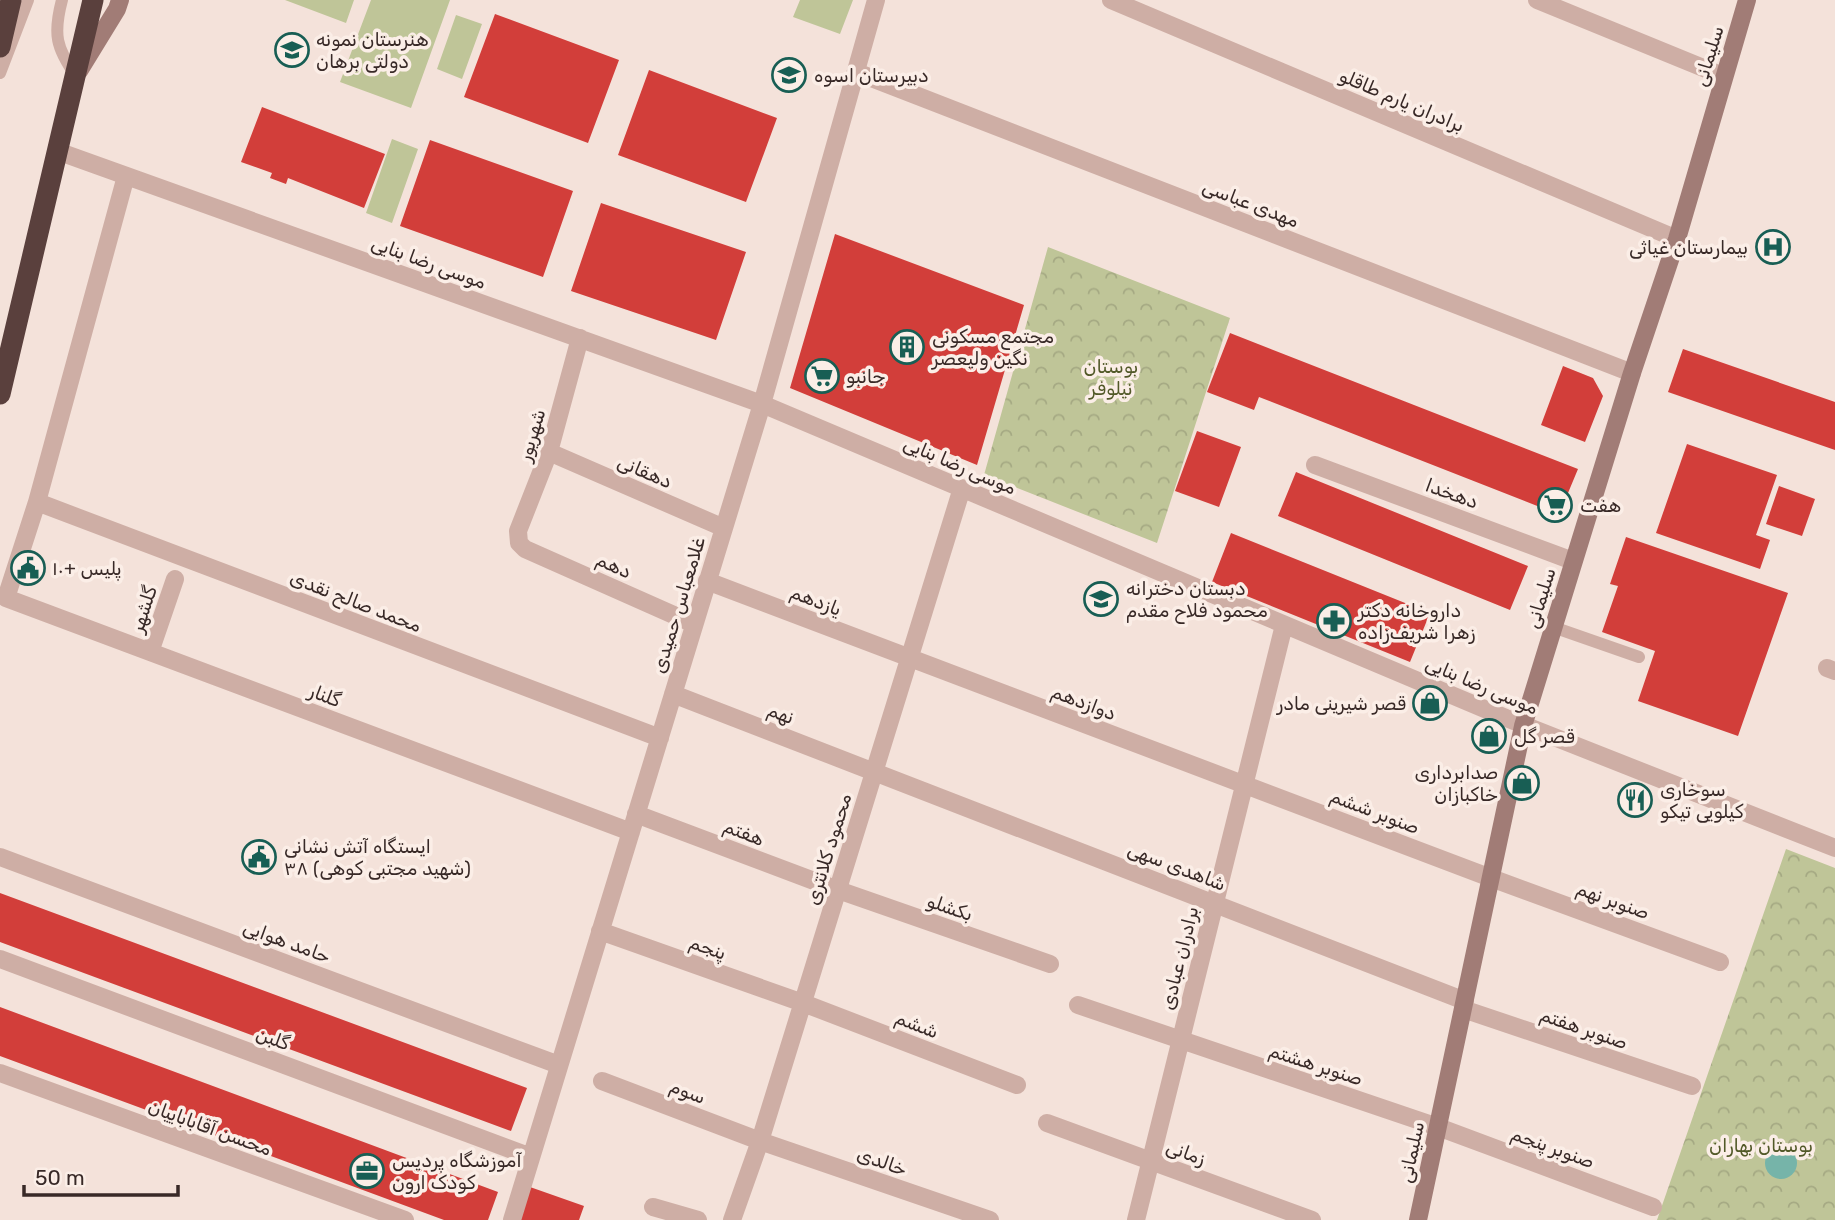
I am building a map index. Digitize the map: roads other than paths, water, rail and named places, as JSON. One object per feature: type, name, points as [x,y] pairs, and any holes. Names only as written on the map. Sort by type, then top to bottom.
[{"type":"highway","points":[[0,47],[10,0]]},
{"type":"highway","points":[[0,394],[93,0]]},
{"type":"main road","points":[[76,77],[120,0]]},
{"type":"main road","name":"سلیمانی","points":[[1419,1220],[1523,726],[1632,373],[1677,239],[1747,0]]},
{"type":"main road","points":[[1740,24],[1762,0]]},
{"type":"street","name":"غلامعباس حمیدی","points":[[512,1220],[762,404],[876,0]]},
{"type":"street","name":"برادران یارم طاقلو","points":[[1111,0],[1677,239]]},
{"type":"street","points":[[1537,0],[1723,76]]},
{"type":"street","name":"مهدی عباسی","points":[[856,72],[1632,373]]},
{"type":"street","name":"موسی رضا بنایی","points":[[57,151],[762,404],[1523,726],[1835,848]]},
{"type":"street","points":[[37,502],[125,176]]},
{"type":"street","name":"شهریور","points":[[519,543],[519,531],[549,452],[580,338]]},
{"type":"street","name":"دهقانی","points":[[549,452],[724,528]]},
{"type":"street","name":"دهخدا","points":[[1315,465],[1573,561]]},
{"type":"street","name":"محمود کلانتری","points":[[732,1220],[760,1141],[962,488]]},
{"type":"street","name":"گلنار","points":[[37,502],[6,598],[631,832]]},
{"type":"street","name":"محمد صالح نقدی","points":[[37,502],[660,738]]},
{"type":"street","name":"دهم","points":[[519,543],[525,549],[694,624]]},
{"type":"street","name":"گلشهر","points":[[150,652],[175,579]]},
{"type":"street","name":"یازدهم","points":[[707,581],[909,658]]},
{"type":"street","name":"برادران عبادی","points":[[1136,1220],[1284,625]]},
{"type":"street","name":"دوازدهم","points":[[909,658],[1244,784]]},
{"type":"street","name":"نهم","points":[[673,694],[874,772]]},
{"type":"street","name":"شاهدی سهی","points":[[874,772],[1215,904],[1464,1005]]},
{"type":"street","name":"صنوبر ششم","points":[[1244,784],[1491,878]]},
{"type":"street","name":"هفتم","points":[[636,814],[838,890]]},
{"type":"street","name":"حامد هوایی","points":[[0,857],[559,1065]]},
{"type":"street","name":"صنوبر نهم","points":[[1491,878],[1720,962]]},
{"type":"street","name":"بکشلو","points":[[838,890],[1049,964]]},
{"type":"street","name":"پنجم","points":[[600,931],[803,1003]]},
{"type":"street","name":"گلبن","points":[[0,959],[531,1157]]},
{"type":"street","name":"ششم","points":[[803,1003],[1017,1085]]},
{"type":"street","name":"صنوبر هفتم","points":[[1464,1005],[1692,1086]]},
{"type":"street","name":"صنوبر هشتم","points":[[1078,1006],[1438,1126]]},
{"type":"street","name":"محسن آقاباباییان","points":[[0,1073],[405,1220]]},
{"type":"street","name":"سوم","points":[[602,1081],[760,1141]]},
{"type":"street","name":"زمانی","points":[[1047,1123],[1312,1220]]},
{"type":"street","name":"صنوبر پنجم","points":[[1438,1126],[1653,1207]]},
{"type":"street","name":"خالدی","points":[[760,1141],[990,1220]]},
{"type":"street","points":[[653,1207],[698,1220]]},
{"type":"lane","points":[[0,73],[28,0]]},
{"type":"lane","points":[[62,0],[57,21],[60,54],[76,77]]},
{"type":"lane","points":[[1553,627],[1639,657]]},
{"type":"water","points":[[1781,1147],[1793,1151],[1797,1163],[1793,1175],[1781,1179],[1769,1175],[1765,1163],[1769,1151]]},
{"type":"place","name":"هنرستان نمونه دولتی برهان","points":[[292,50]]},
{"type":"place","name":"دبیرستان اسوه","points":[[789,75]]},
{"type":"place","name":"بیمارستان غیاثی","points":[[1773,247]]},
{"type":"place","name":"مجتمع مسکونی نگین ولیعصر","points":[[907,347]]},
{"type":"place","name":"جانبو","points":[[822,376]]},
{"type":"place","name":"هفت","points":[[1555,505]]},
{"type":"place","name":"پلیس +۱۰","points":[[28,568]]},
{"type":"place","name":"دبستان دخترانه محمود فلاح مقدم","points":[[1101,599]]},
{"type":"place","name":"داروخانه دکتر زهرا شریف‌زاده","points":[[1334,621]]},
{"type":"place","name":"قصر شیرینی مادر","points":[[1430,703]]},
{"type":"place","name":"قصر گل","points":[[1489,736]]},
{"type":"place","name":"صدابرداری خاکبازان","points":[[1522,783]]},
{"type":"place","name":"سوخاری کیلویی تیکو","points":[[1635,800]]},
{"type":"place","name":"ایستگاه آتش نشانی ۳۸ (شهید مجتبی کوهی)","points":[[259,857]]},
{"type":"place","name":"آموزشگاه پردیس کودک ارون","points":[[367,1171]]},
{"type":"park label","name":"بوستان نیلوفر","points":[[1111,377]]},
{"type":"park label","name":"بوستان بهاران","points":[[1761,1145]]}]
